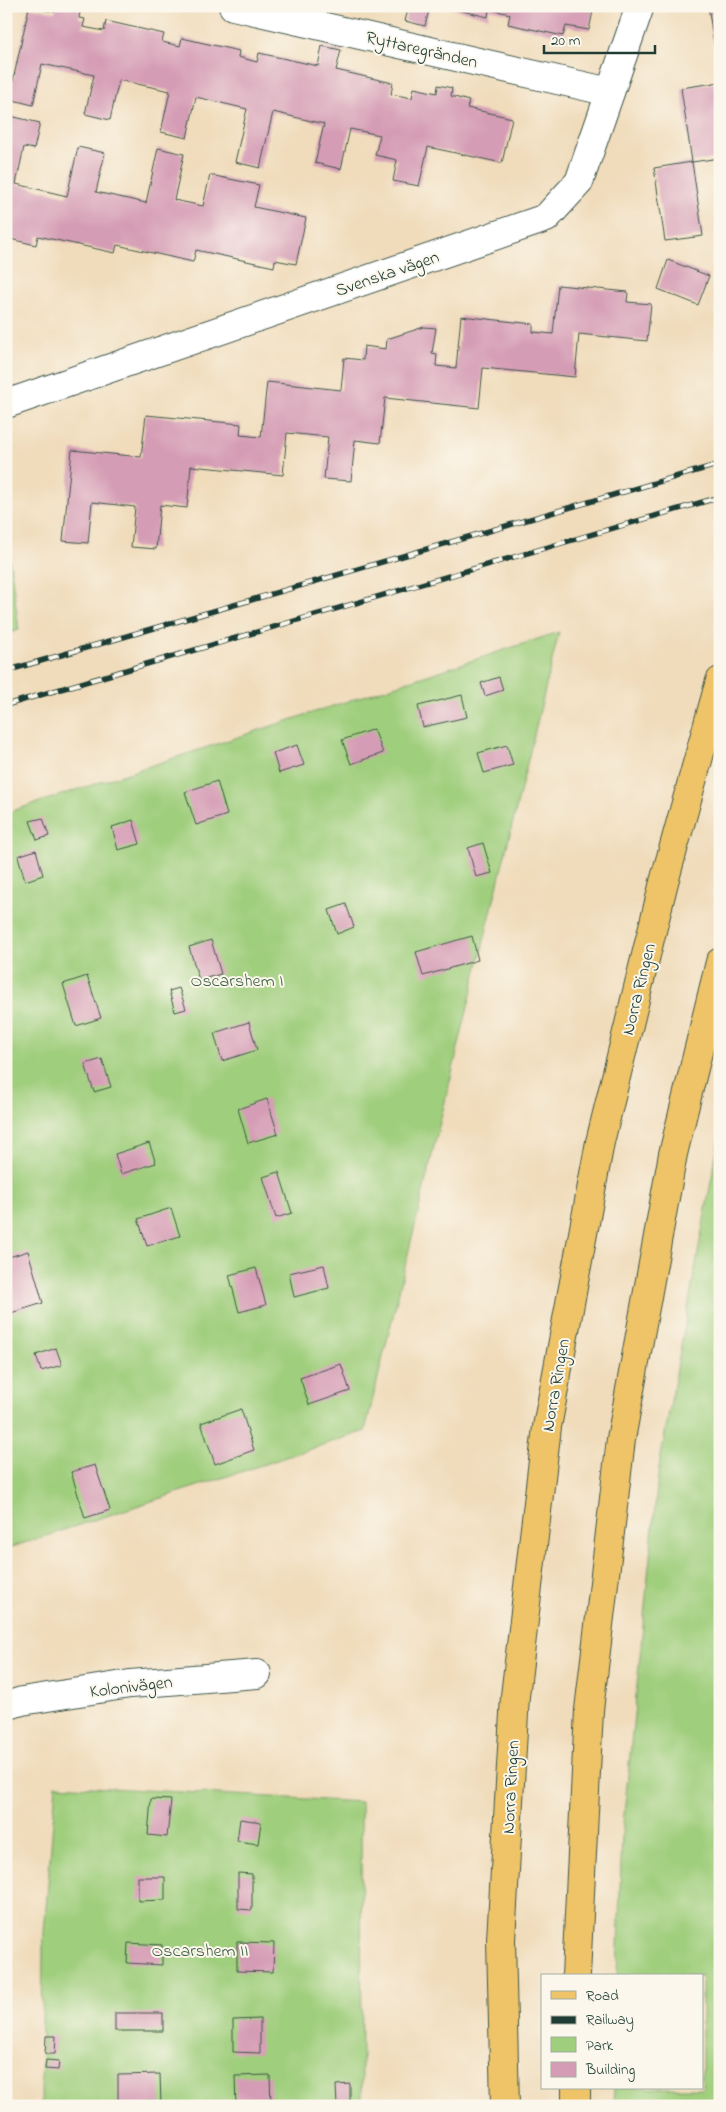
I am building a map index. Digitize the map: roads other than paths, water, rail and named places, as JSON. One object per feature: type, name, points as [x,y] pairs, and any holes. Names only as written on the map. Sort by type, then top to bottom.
[{"type":"main road","name":"Norra Ringen","points":[[506,2106],[501,1940],[514,1696],[547,1427],[600,1142],[664,882],[720,681]]},
{"type":"main road","points":[[576,1974],[589,1710],[621,1439],[673,1154],[720,962]]},
{"type":"main road","points":[[576,2090],[576,2106]]},
{"type":"street","name":"Ryttaregränden","points":[[233,6],[610,92]]},
{"type":"street","name":"Svenska vägen","points":[[6,404],[546,218],[579,182],[640,6]]},
{"type":"street","name":"Kolonivägen","points":[[6,1706],[130,1684],[257,1674]]},
{"type":"railway","points":[[6,671],[720,464]]},
{"type":"railway","points":[[6,705],[720,497]]},
{"type":"park label","name":"Oscarshem I","points":[[237,980]]},
{"type":"park label","name":"Oscarshem II","points":[[200,1950]]}]
